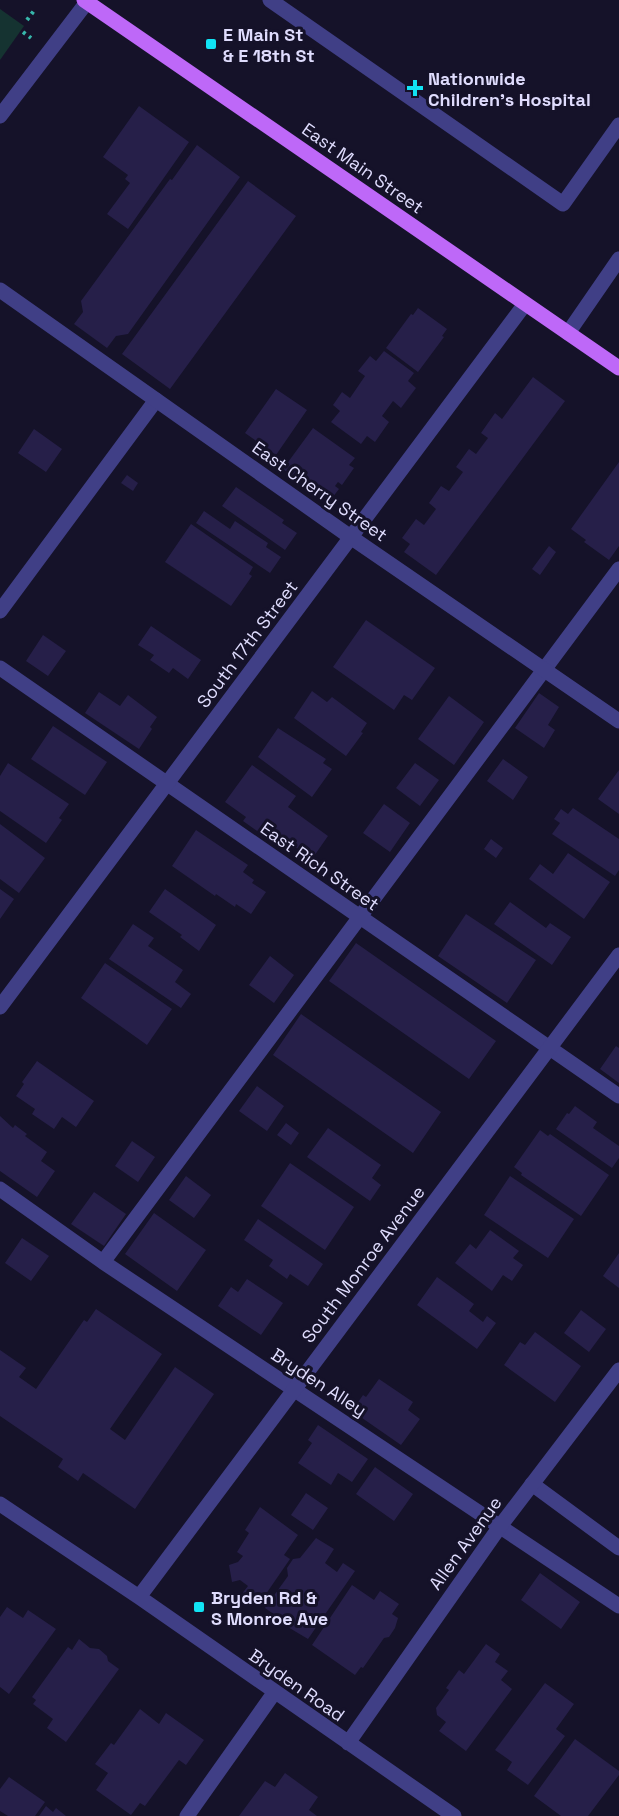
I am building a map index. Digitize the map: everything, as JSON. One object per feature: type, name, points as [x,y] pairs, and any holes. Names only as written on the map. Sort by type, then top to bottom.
[{"type":"main road","name":"East Main Street","points":[[86,1],[619,368]]},
{"type":"street","points":[[270,0],[563,204],[619,125]]},
{"type":"street","points":[[0,116],[86,1]]},
{"type":"street","points":[[568,333],[619,259]]},
{"type":"street","name":"East Cherry Street","points":[[0,290],[352,538],[619,721]]},
{"type":"street","name":"South 17th Street","points":[[0,1007],[525,304]]},
{"type":"street","points":[[0,611],[156,400]]},
{"type":"street","points":[[103,1262],[619,569]]},
{"type":"street","name":"East Rich Street","points":[[0,668],[619,1096]]},
{"type":"street","name":"South Monroe Avenue","points":[[139,1597],[619,955]]},
{"type":"street","name":"Bryden Alley","points":[[0,1189],[103,1262],[501,1525],[619,1606]]},
{"type":"street","name":"Allen Avenue","points":[[348,1743],[501,1525],[619,1370]]},
{"type":"street","points":[[532,1484],[619,1548]]},
{"type":"street","name":"Bryden Road","points":[[0,1504],[139,1597],[454,1816]]},
{"type":"street","points":[[187,1816],[274,1693]]},
{"type":"path","points":[[27,20],[36,8]]},
{"type":"path","points":[[22,32],[32,38]]},
{"type":"green space","points":[[0,9],[24,26],[0,60]]},
{"type":"building","points":[[139,106],[189,142],[128,229],[107,214],[130,183],[125,179],[128,175],[103,157]]},
{"type":"building","points":[[197,145],[240,177],[128,334],[116,336],[107,348],[74,324],[83,312],[81,301]]},
{"type":"building","points":[[248,181],[296,216],[170,389],[122,354]]},
{"type":"building","points":[[418,308],[447,329],[442,336],[444,337],[418,372],[386,348]]},
{"type":"building","points":[[384,351],[414,373],[408,381],[416,388],[401,408],[393,401],[382,416],[389,422],[375,442],[367,436],[361,444],[331,422],[340,411],[333,405],[342,392],[350,398],[365,376],[358,371],[370,356],[376,361]]},
{"type":"building","points":[[533,377],[565,401],[436,575],[404,552],[410,544],[402,538],[416,519],[424,525],[436,509],[429,503],[441,486],[449,491],[463,472],[456,467],[469,449],[476,454],[488,438],[481,433],[495,413],[502,419]]},
{"type":"building","points":[[276,389],[307,410],[276,455],[245,433]]},
{"type":"building","points":[[313,428],[355,458],[349,465],[354,468],[342,485],[338,482],[335,486],[339,489],[329,502],[283,469]]},
{"type":"building","points":[[34,429],[62,449],[46,472],[18,453]]},
{"type":"building","points":[[619,462],[619,546],[609,560],[584,542],[586,540],[571,529]]},
{"type":"building","points":[[127,475],[138,483],[133,491],[121,483]]},
{"type":"building","points":[[236,487],[284,520],[282,523],[297,533],[285,550],[222,506]]},
{"type":"building","points":[[204,511],[230,529],[235,521],[268,543],[266,547],[281,557],[270,573],[196,523]]},
{"type":"building","points":[[191,524],[253,567],[249,574],[252,576],[231,606],[165,562]]},
{"type":"building","points":[[549,546],[556,552],[540,575],[532,569]]},
{"type":"building","points":[[366,620],[435,668],[412,700],[404,695],[394,710],[333,667]]},
{"type":"building","points":[[151,626],[201,660],[188,679],[173,668],[169,673],[150,660],[154,655],[138,645]]},
{"type":"building","points":[[43,635],[66,651],[48,676],[26,661]]},
{"type":"building","points":[[312,691],[327,702],[332,697],[367,723],[361,732],[363,733],[346,756],[294,718]]},
{"type":"building","points":[[99,692],[120,706],[128,695],[157,717],[139,749],[85,713]]},
{"type":"building","points":[[539,693],[559,707],[548,725],[555,730],[544,748],[515,728]]},
{"type":"building","points":[[449,696],[484,722],[454,765],[418,739]]},
{"type":"building","points":[[53,726],[107,762],[85,795],[31,759]]},
{"type":"building","points":[[278,728],[326,759],[323,763],[332,769],[312,797],[258,757]]},
{"type":"building","points":[[503,759],[528,777],[513,800],[487,781]]},
{"type":"building","points":[[8,763],[69,804],[59,818],[62,820],[46,843],[0,811],[0,776]]},
{"type":"building","points":[[415,763],[439,780],[420,806],[396,788]]},
{"type":"building","points":[[252,765],[296,796],[288,807],[328,836],[312,859],[272,831],[267,838],[243,821],[246,817],[225,802]]},
{"type":"building","points":[[619,770],[619,814],[598,799]]},
{"type":"building","points":[[384,804],[410,823],[390,852],[363,833]]},
{"type":"building","points":[[573,808],[619,839],[619,870],[615,876],[552,834],[560,823],[554,819],[561,809],[568,814]]},
{"type":"building","points":[[0,824],[45,858],[19,893],[0,879]]},
{"type":"building","points":[[196,830],[248,865],[243,872],[254,880],[252,883],[266,892],[251,914],[236,904],[235,907],[216,894],[215,896],[172,866]]},
{"type":"building","points":[[491,839],[503,848],[496,858],[484,849]]},
{"type":"building","points":[[568,853],[610,882],[584,919],[529,879],[540,864],[553,874]]},
{"type":"building","points":[[0,889],[14,899],[0,919]]},
{"type":"building","points":[[165,889],[216,925],[199,951],[180,937],[182,935],[149,912]]},
{"type":"building","points":[[510,902],[546,928],[550,923],[571,937],[552,965],[494,924]]},
{"type":"building","points":[[466,914],[536,960],[507,1003],[438,956]]},
{"type":"building","points":[[133,924],[154,938],[148,946],[183,970],[175,982],[191,994],[181,1008],[109,959]]},
{"type":"building","points":[[356,943],[496,1041],[469,1079],[329,981]]},
{"type":"building","points":[[270,956],[294,975],[274,1003],[249,985]]},
{"type":"building","points":[[105,963],[172,1009],[147,1045],[81,998]]},
{"type":"building","points":[[301,1014],[441,1112],[413,1153],[273,1055]]},
{"type":"building","points":[[616,1046],[619,1048],[619,1083],[600,1069]]},
{"type":"building","points":[[37,1061],[94,1101],[76,1127],[62,1117],[54,1129],[32,1114],[35,1109],[16,1096],[24,1084],[22,1082]]},
{"type":"building","points":[[257,1086],[284,1106],[267,1131],[239,1111]]},
{"type":"building","points":[[575,1106],[597,1122],[593,1128],[619,1146],[619,1158],[612,1168],[556,1129]]},
{"type":"building","points":[[0,1116],[13,1128],[15,1125],[27,1134],[25,1136],[47,1152],[41,1161],[55,1171],[37,1197],[0,1171]]},
{"type":"building","points":[[286,1123],[299,1133],[291,1145],[277,1135]]},
{"type":"building","points":[[328,1128],[381,1165],[372,1178],[381,1185],[370,1201],[307,1157]]},
{"type":"building","points":[[540,1130],[548,1136],[550,1134],[609,1175],[581,1216],[521,1175],[522,1173],[514,1167]]},
{"type":"building","points":[[132,1141],[155,1157],[138,1182],[115,1166]]},
{"type":"building","points":[[290,1163],[354,1207],[325,1250],[261,1206]]},
{"type":"building","points":[[186,1176],[211,1195],[194,1218],[169,1200]]},
{"type":"building","points":[[510,1176],[574,1219],[548,1258],[484,1215]]},
{"type":"building","points":[[94,1192],[126,1214],[104,1246],[71,1224]]},
{"type":"building","points":[[154,1213],[206,1250],[177,1291],[125,1254]]},
{"type":"building","points":[[258,1219],[323,1264],[308,1286],[290,1274],[287,1279],[269,1266],[273,1260],[244,1240]]},
{"type":"building","points":[[490,1230],[519,1251],[513,1258],[523,1265],[512,1281],[503,1275],[492,1291],[455,1263],[470,1244],[476,1249]]},
{"type":"building","points":[[22,1238],[49,1256],[31,1281],[5,1263]]},
{"type":"building","points":[[619,1253],[619,1288],[603,1276]]},
{"type":"building","points":[[437,1277],[474,1304],[469,1311],[483,1322],[487,1316],[496,1323],[477,1349],[417,1305]]},
{"type":"building","points":[[247,1279],[283,1303],[261,1335],[218,1306],[231,1287],[238,1292]]},
{"type":"building","points":[[96,1309],[162,1354],[110,1429],[125,1440],[175,1367],[214,1394],[135,1509],[83,1473],[78,1481],[58,1467],[63,1459],[0,1416],[0,1350],[26,1368],[19,1377],[36,1389],[84,1320],[87,1322]]},
{"type":"building","points":[[581,1310],[606,1329],[589,1352],[564,1333]]},
{"type":"building","points":[[535,1332],[581,1366],[555,1402],[504,1365],[520,1342],[525,1345]]},
{"type":"building","points":[[379,1379],[413,1402],[408,1410],[420,1419],[401,1445],[352,1411],[363,1395],[366,1397]]},
{"type":"building","points":[[318,1425],[368,1459],[352,1482],[338,1473],[331,1485],[298,1463],[312,1443],[308,1440]]},
{"type":"building","points":[[375,1467],[413,1494],[394,1521],[356,1494]]},
{"type":"building","points":[[306,1493],[328,1508],[313,1530],[291,1515]]},
{"type":"building","points":[[260,1507],[298,1535],[284,1555],[290,1559],[257,1607],[241,1595],[248,1586],[240,1580],[232,1582],[229,1565],[238,1562],[243,1556],[237,1552],[249,1533],[245,1530]]},
{"type":"building","points":[[316,1538],[334,1549],[325,1563],[337,1572],[343,1563],[355,1571],[308,1639],[276,1620],[278,1617],[265,1608],[288,1576],[287,1568],[293,1559],[300,1558]]},
{"type":"building","points":[[540,1573],[580,1602],[561,1629],[521,1600]]},
{"type":"building","points":[[352,1585],[374,1600],[380,1591],[399,1604],[392,1614],[398,1618],[395,1628],[389,1637],[384,1638],[363,1668],[361,1667],[355,1675],[312,1645]]},
{"type":"building","points":[[7,1607],[23,1618],[28,1610],[56,1629],[9,1694],[0,1687],[0,1617]]},
{"type":"building","points":[[79,1639],[90,1648],[99,1649],[107,1656],[108,1661],[119,1669],[66,1742],[47,1728],[53,1719],[33,1704],[36,1700],[32,1697],[68,1647],[72,1650]]},
{"type":"building","points":[[486,1644],[500,1654],[495,1662],[508,1671],[501,1680],[512,1689],[466,1751],[439,1731],[446,1722],[437,1715],[436,1708],[449,1690],[446,1688],[459,1670],[464,1674]]},
{"type":"building","points":[[545,1683],[574,1704],[556,1729],[565,1736],[528,1785],[507,1770],[512,1762],[495,1750]]},
{"type":"building","points":[[140,1709],[159,1724],[166,1713],[204,1740],[186,1765],[179,1760],[145,1806],[140,1803],[131,1815],[96,1790],[108,1773],[95,1764],[111,1743],[114,1745]]},
{"type":"building","points":[[575,1739],[619,1771],[619,1775],[588,1816],[561,1816],[534,1796]]},
{"type":"building","points":[[285,1773],[318,1797],[309,1810],[317,1816],[239,1816],[265,1781],[275,1787]]},
{"type":"building","points":[[9,1777],[45,1802],[35,1816],[8,1816],[0,1811],[0,1789]]},
{"type":"building","points":[[46,1806],[53,1812],[56,1808],[66,1816],[39,1816]]},
{"type":"place","name":"E Main St & E 18th St","points":[[211,44]]},
{"type":"place","name":"Nationwide Children's Hospital","points":[[415,88]]},
{"type":"place","name":"Bryden Rd & S Monroe Ave","points":[[199,1607]]}]
